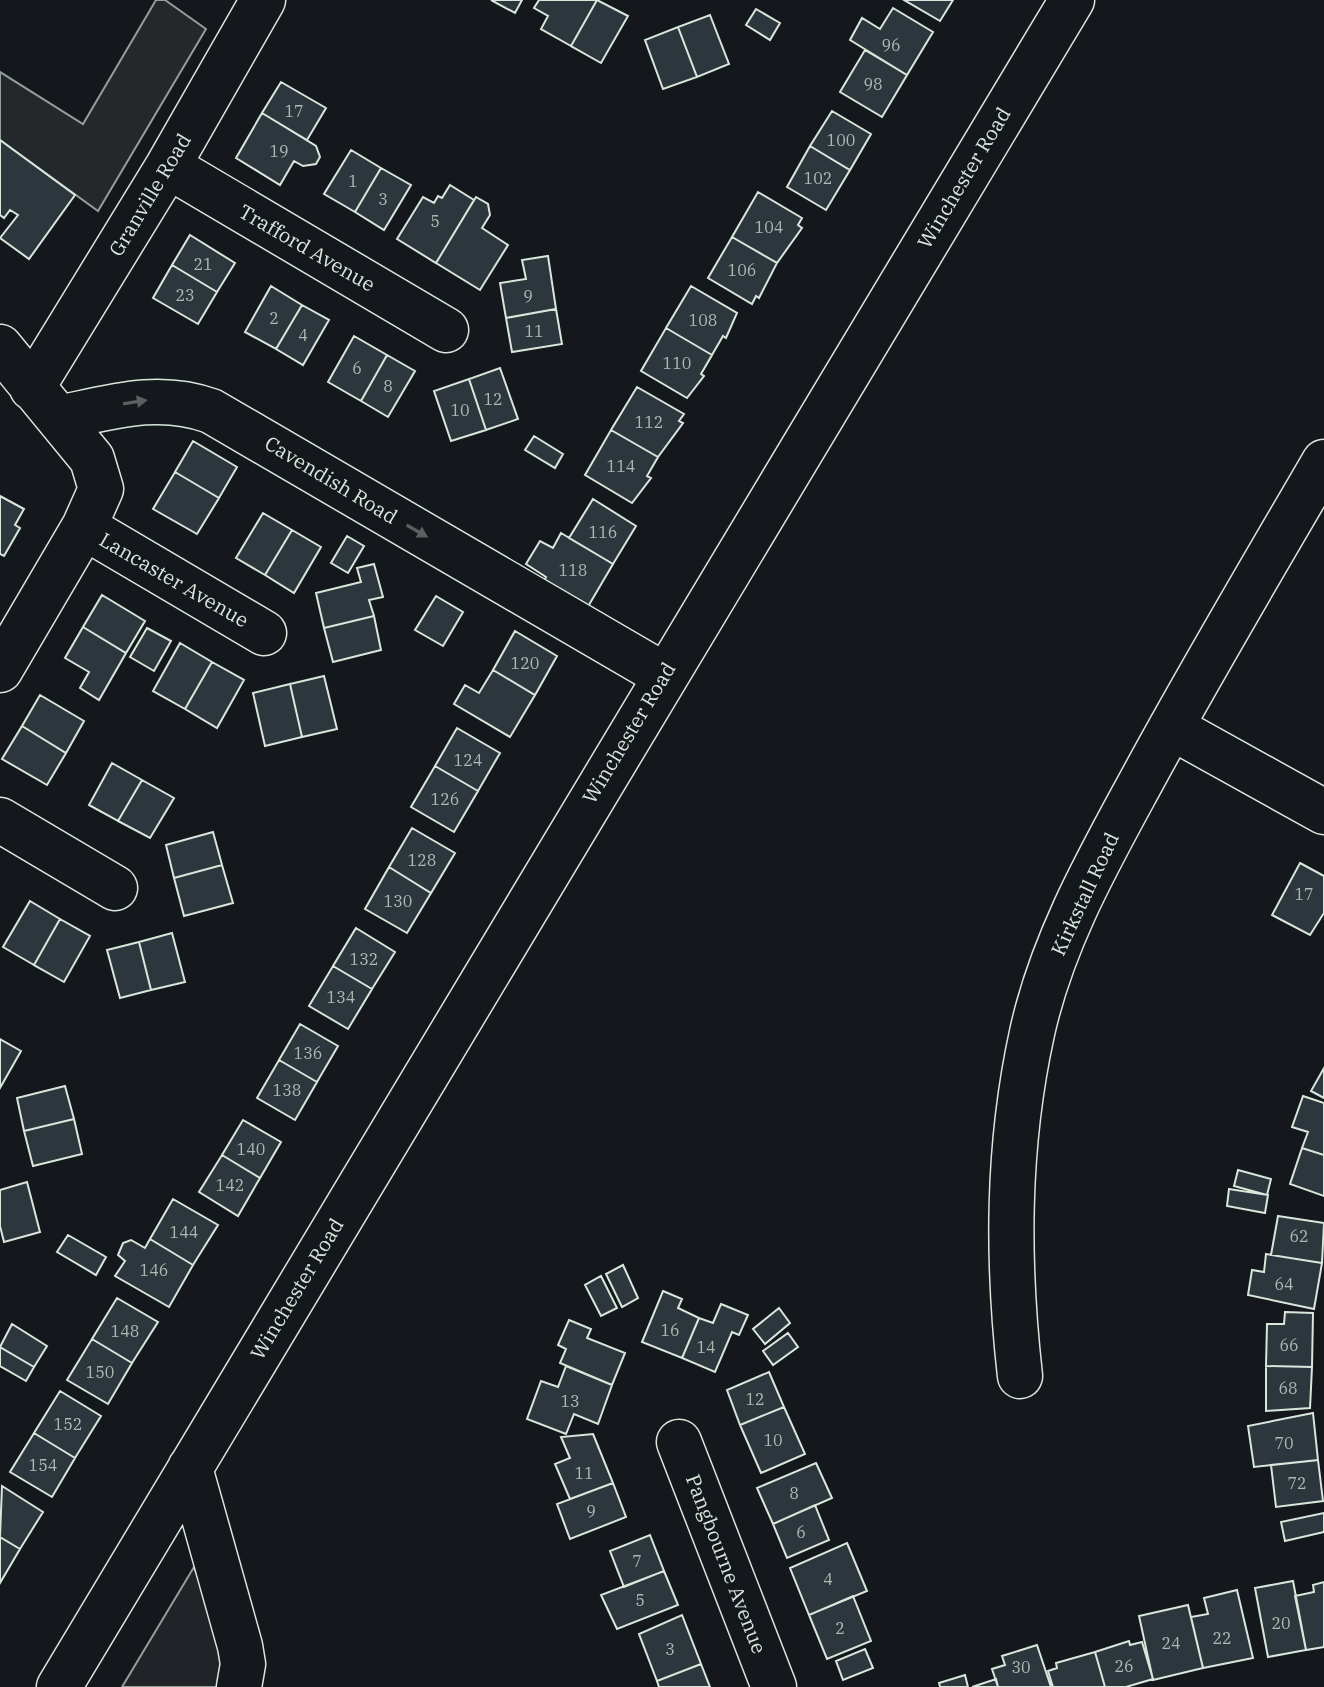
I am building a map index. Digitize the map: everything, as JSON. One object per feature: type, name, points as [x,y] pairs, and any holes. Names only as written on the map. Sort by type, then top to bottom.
[{"type":"street","name":"Granville Road","points":[[21,378],[168,166],[263,0]]},
{"type":"street","name":"Winchester Road","points":[[59,1687],[1072,0]]},
{"type":"street","name":"Trafford Avenue","points":[[168,166],[446,330]]},
{"type":"street","name":"Cavendish Road","points":[[21,378],[174,401],[211,411],[664,675]]},
{"type":"street","points":[[0,670],[84,527],[101,489],[92,459],[21,378]]},
{"type":"street","name":"Kirkstall Road","points":[[1020,1376],[1011,1300],[1009,1215],[1016,1124],[1033,1030],[1057,952],[1092,871],[1324,462]]},
{"type":"street","name":"Lancaster Avenue","points":[[84,527],[264,633]]},
{"type":"street","points":[[1171,727],[1324,812]]},
{"type":"street","points":[[0,820],[115,888]]},
{"type":"street","name":"Pangbourne Avenue","points":[[679,1442],[774,1687]]},
{"type":"street","points":[[190,1468],[240,1646],[243,1664],[239,1687]]},
{"type":"shaded area","points":[[156,0],[165,0],[206,29],[98,211],[0,140],[0,72],[83,124]]},
{"type":"shaded area","points":[[194,1567],[224,1648],[224,1687],[122,1687]]},
{"type":"building","points":[[491,0],[522,0],[515,13]]},
{"type":"building","points":[[539,0],[597,0],[571,46],[541,29],[548,16],[534,8]]},
{"type":"building","points":[[597,0],[628,16],[601,63],[571,46]]},
{"type":"building","points":[[904,0],[953,0],[940,21]]},
{"type":"building","points":[[893,8],[933,32],[907,75],[850,40],[862,18],[880,29]]},
{"type":"building","points":[[756,9],[780,23],[770,40],[746,25]]},
{"type":"building","points":[[710,15],[729,64],[697,77],[678,27]]},
{"type":"building","points":[[678,27],[697,77],[663,89],[645,40]]},
{"type":"building","points":[[865,50],[907,75],[882,117],[840,92]]},
{"type":"building","points":[[281,82],[326,108],[307,140],[262,113]]},
{"type":"building","points":[[832,111],[871,134],[850,170],[810,146]]},
{"type":"building","points":[[262,113],[316,146],[320,157],[316,164],[303,166],[294,161],[280,185],[236,158]]},
{"type":"building","points":[[0,140],[75,195],[29,259],[0,238],[18,215],[10,210],[4,218],[0,215]]},
{"type":"building","points":[[810,146],[850,170],[826,210],[787,187]]},
{"type":"building","points":[[351,150],[381,168],[355,212],[324,194]]},
{"type":"building","points":[[381,168],[411,185],[384,230],[355,212]]},
{"type":"building","points":[[450,185],[474,200],[436,263],[397,239],[423,197],[434,203],[438,196],[442,198]]},
{"type":"building","points":[[758,192],[802,218],[798,225],[802,228],[777,263],[732,237]]},
{"type":"building","points":[[476,197],[488,204],[490,215],[482,228],[508,245],[480,290],[436,263]]},
{"type":"building","points":[[190,235],[235,263],[217,292],[172,265]]},
{"type":"building","points":[[732,237],[777,263],[759,298],[756,296],[752,304],[708,278]]},
{"type":"building","points":[[548,256],[556,309],[506,318],[500,283],[526,279],[522,260]]},
{"type":"building","points":[[172,265],[217,292],[198,324],[153,298]]},
{"type":"building","points":[[271,286],[302,305],[276,349],[245,332]]},
{"type":"building","points":[[691,286],[737,313],[726,338],[723,336],[712,355],[666,328]]},
{"type":"building","points":[[302,305],[329,320],[303,365],[276,349]]},
{"type":"building","points":[[556,309],[562,344],[512,352],[506,318]]},
{"type":"building","points":[[666,328],[712,355],[701,374],[704,376],[687,398],[641,371]]},
{"type":"building","points":[[354,336],[387,355],[361,401],[328,382]]},
{"type":"building","points":[[387,355],[415,371],[388,417],[361,401]]},
{"type":"building","points":[[500,368],[518,419],[486,430],[469,379]]},
{"type":"building","points":[[469,379],[486,430],[451,441],[434,391]]},
{"type":"building","points":[[637,387],[684,414],[679,421],[683,423],[658,457],[611,430]]},
{"type":"building","points":[[611,430],[658,457],[647,476],[651,478],[632,503],[585,475]]},
{"type":"building","points":[[534,436],[563,454],[555,468],[525,450]]},
{"type":"building","points":[[193,441],[237,467],[219,498],[175,472]]},
{"type":"building","points":[[175,472],[219,498],[197,534],[153,509]]},
{"type":"building","points":[[0,496],[24,509],[15,525],[20,528],[4,556],[0,554]]},
{"type":"building","points":[[593,499],[636,526],[613,564],[569,538]]},
{"type":"building","points":[[263,513],[292,530],[265,575],[236,558]]},
{"type":"building","points":[[292,530],[321,547],[294,593],[265,575]]},
{"type":"building","points":[[561,533],[613,564],[586,610],[542,584],[546,577],[526,564],[540,541],[553,548]]},
{"type":"building","points":[[347,536],[364,546],[348,573],[331,563]]},
{"type":"building","points":[[374,564],[383,597],[369,600],[374,616],[324,628],[316,593],[361,582],[357,568]]},
{"type":"building","points":[[102,595],[145,621],[126,653],[83,627]]},
{"type":"building","points":[[436,596],[463,612],[443,646],[415,630]]},
{"type":"building","points":[[374,616],[381,650],[333,662],[324,628]]},
{"type":"building","points":[[83,627],[126,653],[99,700],[80,688],[89,672],[65,658]]},
{"type":"building","points":[[147,628],[171,641],[154,671],[130,657]]},
{"type":"building","points":[[515,631],[557,656],[535,695],[493,670]]},
{"type":"building","points":[[180,643],[212,662],[185,709],[153,691]]},
{"type":"building","points":[[212,662],[244,680],[217,728],[185,709]]},
{"type":"building","points":[[493,670],[535,695],[510,737],[454,704],[465,685],[479,693]]},
{"type":"building","points":[[324,676],[337,729],[302,737],[290,684]]},
{"type":"building","points":[[290,684],[302,737],[265,746],[253,693]]},
{"type":"building","points":[[40,695],[84,721],[66,753],[22,726]]},
{"type":"building","points":[[22,726],[66,753],[47,785],[2,759]]},
{"type":"building","points":[[457,728],[500,753],[478,791],[435,766]]},
{"type":"building","points":[[112,763],[142,780],[118,821],[89,805]]},
{"type":"building","points":[[435,766],[478,791],[454,832],[411,807]]},
{"type":"building","points":[[142,780],[174,798],[150,838],[118,821]]},
{"type":"building","points":[[412,828],[455,853],[431,893],[389,867]]},
{"type":"building","points":[[213,832],[222,865],[174,878],[166,845]]},
{"type":"building","points":[[1300,863],[1324,876],[1324,913],[1310,935],[1272,915]]},
{"type":"building","points":[[222,865],[233,903],[184,916],[174,878]]},
{"type":"building","points":[[389,867],[431,893],[407,933],[365,909]]},
{"type":"building","points":[[30,901],[60,919],[34,965],[3,947]]},
{"type":"building","points":[[60,919],[90,936],[64,982],[34,965]]},
{"type":"building","points":[[356,928],[395,952],[372,989],[333,966]]},
{"type":"building","points":[[172,933],[185,982],[151,990],[139,942]]},
{"type":"building","points":[[139,942],[151,990],[120,998],[107,950]]},
{"type":"building","points":[[333,966],[372,989],[348,1029],[309,1006]]},
{"type":"building","points":[[300,1024],[338,1046],[317,1082],[279,1060]]},
{"type":"building","points":[[0,1039],[21,1051],[0,1088]]},
{"type":"building","points":[[279,1060],[317,1082],[295,1120],[257,1098]]},
{"type":"building","points":[[1324,1068],[1324,1098],[1311,1091]]},
{"type":"building","points":[[65,1086],[74,1119],[24,1131],[17,1098]]},
{"type":"building","points":[[1303,1096],[1324,1103],[1324,1155],[1302,1148],[1308,1132],[1292,1127]]},
{"type":"building","points":[[74,1119],[82,1154],[33,1166],[24,1131]]},
{"type":"building","points":[[243,1120],[281,1142],[260,1178],[222,1155]]},
{"type":"building","points":[[1302,1148],[1324,1155],[1324,1196],[1290,1184]]},
{"type":"building","points":[[222,1155],[260,1178],[238,1216],[199,1192]]},
{"type":"building","points":[[1238,1170],[1271,1179],[1267,1195],[1234,1186]]},
{"type":"building","points":[[27,1182],[40,1232],[4,1242],[0,1226],[0,1190]]},
{"type":"building","points":[[1229,1189],[1268,1195],[1265,1213],[1227,1206]]},
{"type":"building","points":[[173,1199],[218,1225],[193,1265],[150,1239]]},
{"type":"building","points":[[1278,1216],[1324,1223],[1322,1263],[1271,1255]]},
{"type":"building","points":[[68,1235],[106,1257],[96,1275],[57,1252]]},
{"type":"building","points":[[150,1239],[193,1265],[169,1307],[115,1276],[125,1261],[118,1255],[123,1243],[131,1240],[145,1248]]},
{"type":"building","points":[[1266,1254],[1322,1263],[1314,1309],[1248,1295],[1252,1270],[1264,1272]]},
{"type":"building","points":[[623,1265],[638,1298],[622,1307],[606,1274]]},
{"type":"building","points":[[601,1276],[617,1308],[601,1316],[585,1285]]},
{"type":"building","points":[[663,1291],[682,1299],[678,1308],[699,1318],[682,1358],[642,1342]]},
{"type":"building","points":[[117,1298],[158,1322],[132,1363],[92,1339]]},
{"type":"building","points":[[721,1304],[748,1315],[739,1335],[732,1332],[715,1372],[682,1358],[699,1318],[713,1323]]},
{"type":"building","points":[[779,1308],[790,1323],[765,1344],[753,1329]]},
{"type":"building","points":[[1285,1312],[1313,1313],[1312,1367],[1266,1366],[1267,1324],[1284,1324]]},
{"type":"building","points":[[569,1320],[591,1329],[587,1338],[625,1353],[612,1385],[560,1363],[566,1349],[558,1345]]},
{"type":"building","points":[[12,1324],[47,1346],[34,1367],[0,1347]]},
{"type":"building","points":[[788,1333],[798,1347],[773,1365],[763,1351]]},
{"type":"building","points":[[92,1339],[132,1363],[108,1404],[67,1380]]},
{"type":"building","points":[[0,1347],[34,1367],[26,1381],[0,1366]]},
{"type":"building","points":[[566,1366],[612,1385],[598,1424],[574,1414],[566,1434],[527,1419],[541,1381],[558,1387]]},
{"type":"building","points":[[1266,1366],[1312,1367],[1310,1408],[1266,1411]]},
{"type":"building","points":[[769,1372],[784,1407],[740,1425],[727,1390]]},
{"type":"building","points":[[60,1391],[101,1416],[75,1458],[34,1433]]},
{"type":"building","points":[[784,1407],[805,1454],[761,1473],[740,1425]]},
{"type":"building","points":[[1313,1413],[1318,1460],[1254,1467],[1248,1426]]},
{"type":"building","points":[[34,1433],[75,1458],[52,1497],[10,1472]]},
{"type":"building","points":[[593,1434],[613,1483],[570,1499],[555,1464],[570,1458],[561,1437]]},
{"type":"building","points":[[1318,1460],[1323,1501],[1276,1507],[1271,1465]]},
{"type":"building","points":[[816,1463],[832,1498],[773,1524],[757,1488]]},
{"type":"building","points":[[613,1483],[626,1517],[570,1539],[557,1504]]},
{"type":"building","points":[[2,1486],[43,1512],[20,1549],[0,1537]]},
{"type":"building","points":[[815,1505],[829,1540],[787,1558],[773,1524]]},
{"type":"building","points":[[1324,1513],[1324,1532],[1285,1541],[1281,1522]]},
{"type":"building","points":[[650,1535],[664,1571],[624,1587],[610,1551]]},
{"type":"building","points":[[0,1537],[20,1549],[0,1583]]},
{"type":"building","points":[[847,1543],[867,1591],[809,1615],[790,1568]]},
{"type":"building","points":[[664,1571],[678,1605],[617,1629],[601,1595]]},
{"type":"building","points":[[1293,1581],[1306,1650],[1268,1657],[1255,1588]]},
{"type":"building","points":[[1324,1582],[1324,1647],[1306,1650],[1295,1596],[1314,1592],[1313,1585]]},
{"type":"building","points":[[1237,1590],[1253,1658],[1203,1668],[1191,1617],[1208,1614],[1204,1598]]},
{"type":"building","points":[[853,1596],[871,1641],[827,1659],[809,1615]]},
{"type":"building","points":[[1188,1605],[1203,1668],[1153,1680],[1139,1616]]},
{"type":"building","points":[[682,1615],[701,1664],[657,1681],[639,1634]]},
{"type":"building","points":[[1129,1641],[1130,1645],[1142,1642],[1153,1679],[1126,1687],[1105,1687],[1095,1652]]},
{"type":"building","points":[[1037,1645],[1051,1687],[998,1687],[992,1669],[1005,1665],[1002,1656]]},
{"type":"building","points":[[865,1649],[873,1668],[843,1680],[836,1661]]},
{"type":"building","points":[[1095,1652],[1105,1687],[1053,1687],[1048,1671],[1057,1668],[1056,1663]]},
{"type":"building","points":[[701,1664],[710,1687],[659,1687],[657,1681]]},
{"type":"building","points":[[965,1675],[968,1687],[940,1687],[939,1683]]},
{"type":"building","points":[[996,1679],[998,1687],[972,1687]]}]
